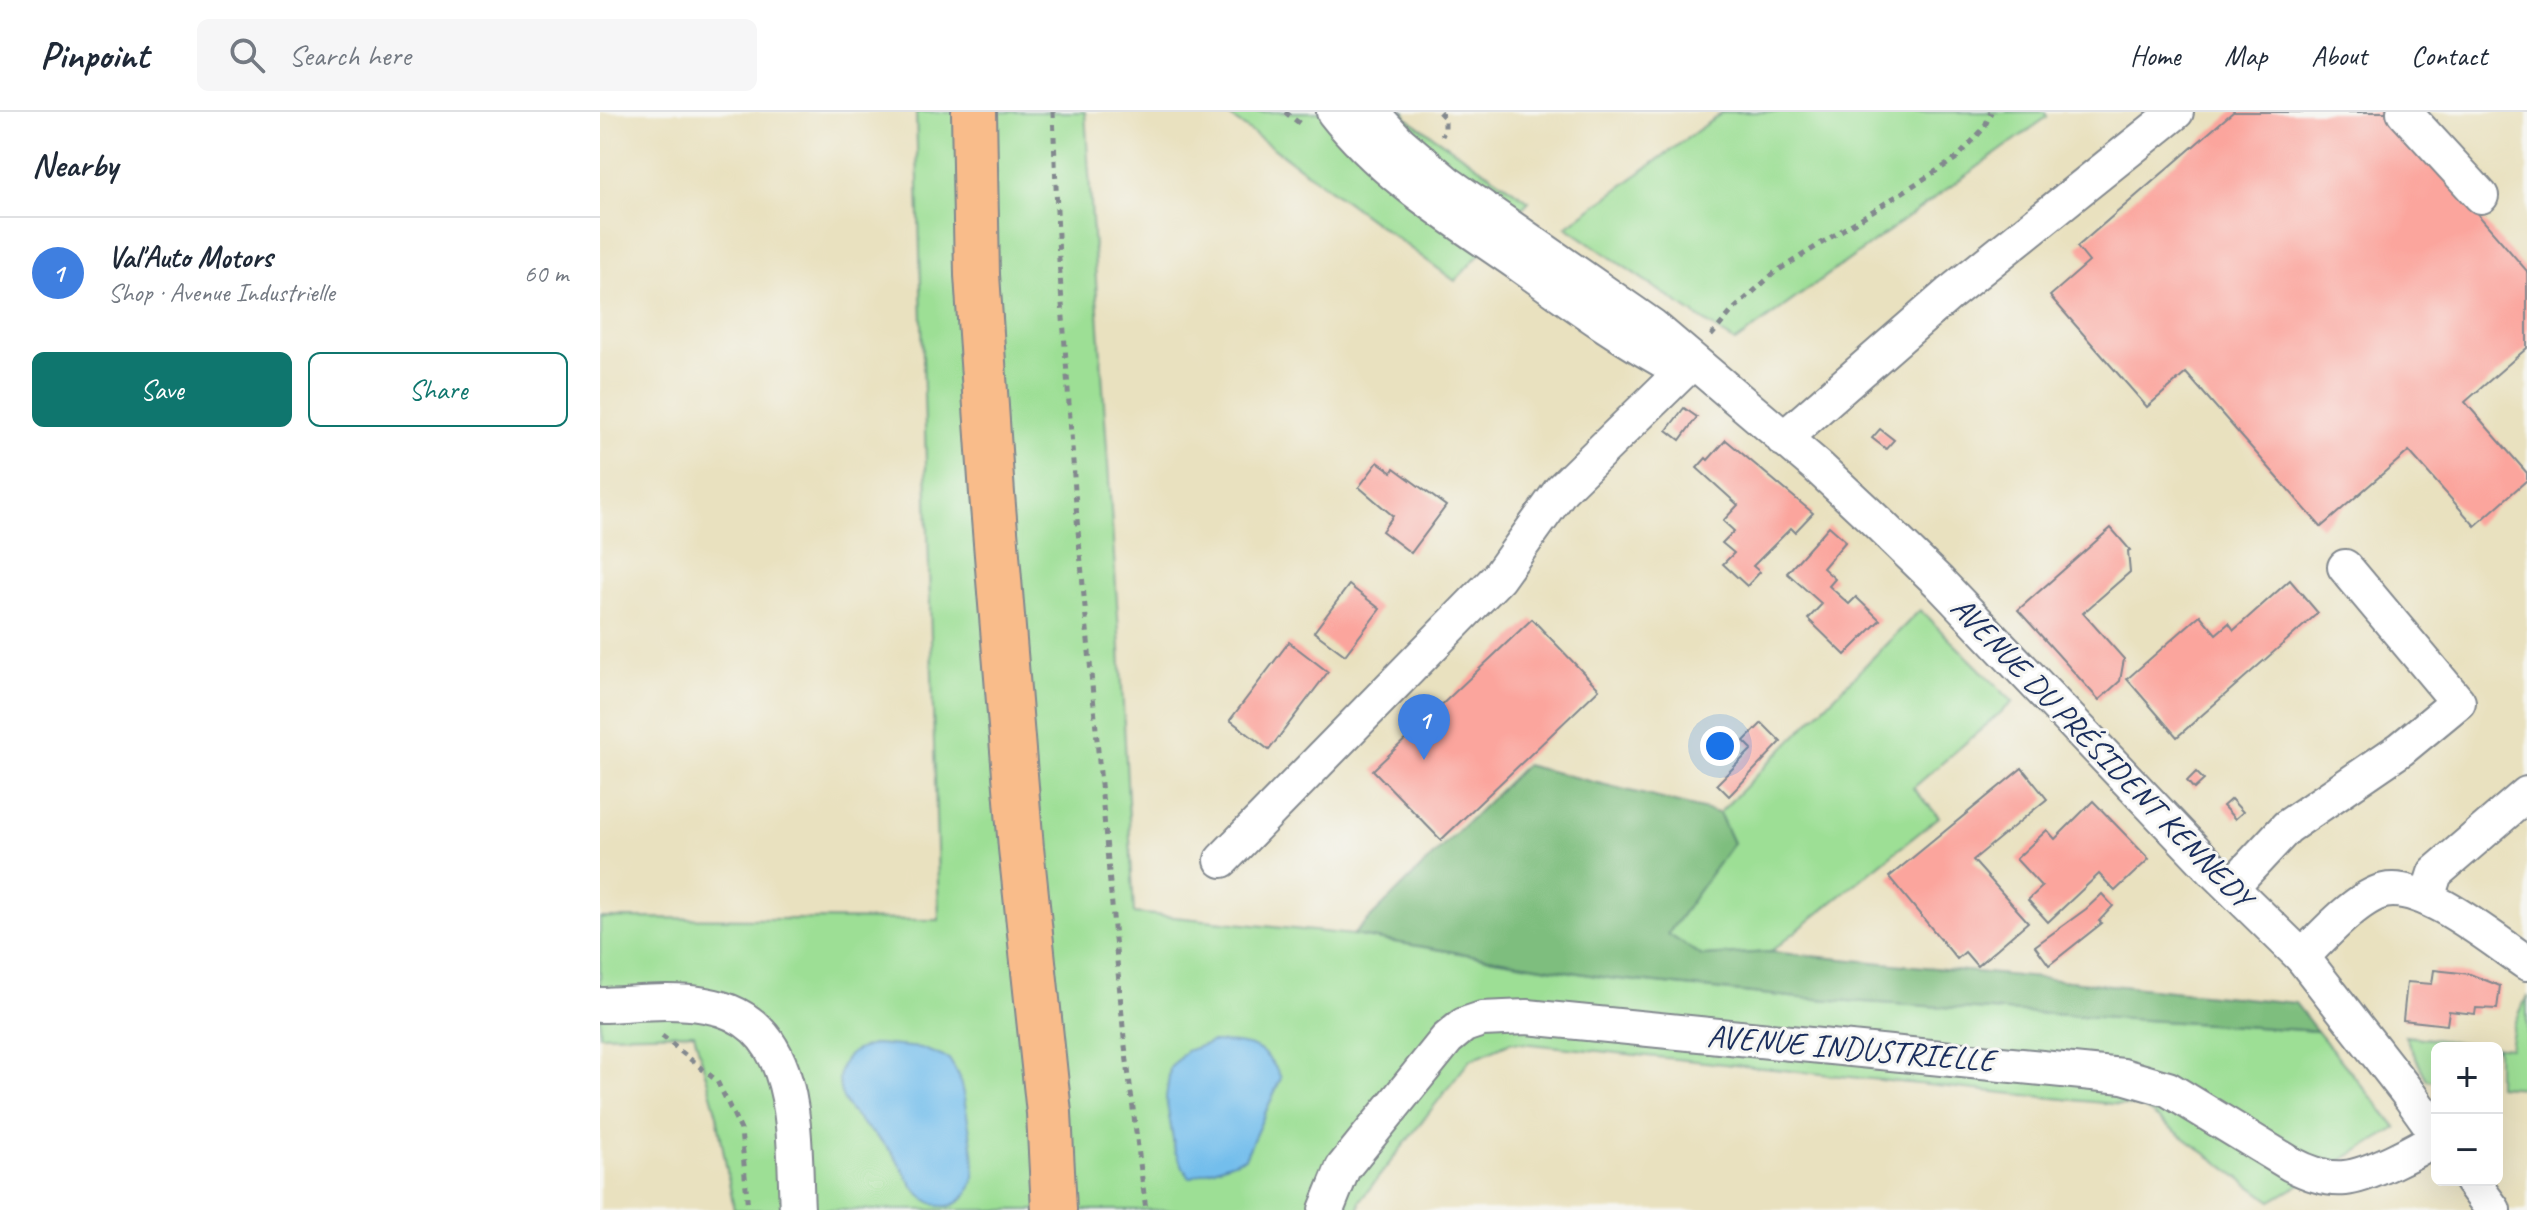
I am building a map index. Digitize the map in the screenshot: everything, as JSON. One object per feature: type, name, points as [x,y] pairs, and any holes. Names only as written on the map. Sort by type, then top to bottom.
[{"type":"main road","points":[[953,112],[977,275]]},
{"type":"main road","points":[[974,112],[977,275],[1013,761],[1049,1113],[1054,1210]]},
{"type":"main road","points":[[1049,1113],[1068,1210]]},
{"type":"street","name":"AVENUE DU PRÉSIDENT KENNEDY","points":[[1334,112],[1352,134],[1415,192],[1631,342],[1687,366]]},
{"type":"street","name":"AVENUE DU PRÉSIDENT KENNEDY","points":[[1371,112],[1400,143],[1447,183],[1628,309],[1687,366],[1735,399],[1818,467],[1939,582],[2302,957],[2431,1128]]},
{"type":"street","points":[[1783,439],[1949,294],[2176,112]]},
{"type":"street","points":[[2404,112],[2481,196]]},
{"type":"street","points":[[1222,860],[1498,578],[1561,490],[1687,366]]},
{"type":"street","points":[[2231,887],[2287,827],[2401,749],[2458,702],[2345,567]]},
{"type":"street","points":[[2427,898],[2435,873],[2527,794]]},
{"type":"street","points":[[2302,957],[2330,929],[2369,898],[2382,891],[2396,890],[2427,898],[2527,963]]},
{"type":"street","points":[[600,1005],[684,1003],[720,1008],[740,1017],[764,1040],[779,1062],[789,1091],[797,1210]]},
{"type":"street","name":"AVENUE INDUSTRIELLE","points":[[1326,1210],[1343,1168],[1447,1039],[1472,1022],[1496,1017],[1559,1020],[2123,1076],[2168,1089],[2291,1164],[2311,1174],[2331,1178],[2348,1178],[2421,1148],[2431,1140]]},
{"type":"street","points":[[2475,1186],[2493,1210]]},
{"type":"path","points":[[1053,112],[1059,260],[1077,519],[1124,1038],[1146,1210]]},
{"type":"path","points":[[1687,366],[1721,323],[1756,288],[1774,273],[1957,158],[1984,128],[1991,112]]},
{"type":"path","points":[[637,1004],[656,1032],[717,1081],[741,1130],[748,1210]]},
{"type":"green space","points":[[916,112],[1085,112],[1134,913],[1353,935],[1608,978],[1800,998],[2317,1031],[2397,1128],[2271,1201],[2142,1107],[1511,1042],[1470,1060],[1360,1201],[1359,1210],[734,1210],[717,1115],[694,1033],[600,1035],[600,918],[939,920]]},
{"type":"green space","points":[[1224,112],[1405,112],[1407,118],[1529,201],[1455,281]]},
{"type":"green space","points":[[1723,112],[2045,112],[2047,117],[1735,342],[1566,227]]},
{"type":"green space","points":[[1920,610],[2013,702],[1913,788],[1939,817],[1770,952],[1702,956],[1668,934],[1733,843],[1719,813]]},
{"type":"green space","points":[[1525,765],[1719,813],[1733,843],[1668,934],[1702,956],[1770,952],[2295,1003],[2317,1031],[1800,998],[1608,978],[1353,935]]},
{"type":"green space","points":[[2527,996],[2527,1088],[2503,1086],[2503,1047],[2510,1048],[2514,1026]]},
{"type":"green space","points":[[2405,1036],[2458,1042],[2431,1042],[2431,1080],[2427,1080]]},
{"type":"water","points":[[1211,1042],[1244,1044],[1261,1051],[1281,1078],[1245,1158],[1189,1178],[1175,1152],[1166,1098],[1170,1068],[1186,1051]]},
{"type":"water","points":[[876,1044],[921,1048],[949,1059],[957,1072],[967,1115],[974,1170],[967,1194],[959,1202],[941,1206],[923,1197],[889,1149],[847,1106],[839,1084],[842,1065],[858,1049]]},
{"type":"building","points":[[2233,112],[2389,112],[2527,271],[2527,348],[2465,402],[2527,473],[2527,480],[2475,526],[2409,451],[2321,527],[2186,373],[2147,407],[2050,296],[2089,262],[2077,247]]},
{"type":"building","points":[[1684,408],[1697,417],[1680,440],[1667,430]]},
{"type":"building","points":[[1880,429],[1894,440],[1886,449],[1872,438]]},
{"type":"building","points":[[1726,440],[1813,513],[1795,532],[1791,528],[1753,566],[1760,572],[1747,586],[1723,564],[1734,553],[1722,543],[1734,531],[1723,521],[1738,505],[1697,468]]},
{"type":"building","points":[[1378,462],[1392,472],[1394,468],[1446,506],[1411,553],[1382,531],[1393,516],[1359,487]]},
{"type":"building","points":[[1829,526],[1846,541],[1823,568],[1835,579],[1829,586],[1849,604],[1856,597],[1880,620],[1845,655],[1808,619],[1822,604],[1787,573]]},
{"type":"building","points":[[2111,528],[2130,550],[2130,572],[2083,613],[2124,659],[2120,681],[2099,700],[2018,610]]},
{"type":"building","points":[[2290,580],[2318,613],[2177,737],[2127,679],[2200,615],[2216,634],[2229,623],[2234,630]]},
{"type":"building","points":[[1349,585],[1380,609],[1345,655],[1314,632]]},
{"type":"building","points":[[1532,619],[1599,689],[1441,840],[1373,770]]},
{"type":"building","points":[[1289,642],[1328,672],[1269,750],[1230,720]]},
{"type":"building","points":[[1762,723],[1781,742],[1729,796],[1717,784],[1752,749],[1744,741]]},
{"type":"building","points":[[2022,768],[2047,799],[1973,860],[2028,922],[1977,966],[1965,952],[1957,959],[1889,877]]},
{"type":"building","points":[[2196,772],[2204,780],[2194,789],[2187,781]]},
{"type":"building","points":[[2231,799],[2243,812],[2235,819],[2223,806]]},
{"type":"building","points":[[2093,801],[2149,859],[2115,891],[2099,874],[2048,922],[2028,900],[2042,887],[2016,859],[2047,830],[2055,839]]},
{"type":"building","points":[[2102,894],[2113,906],[2099,921],[2102,923],[2049,965],[2035,946]]},
{"type":"building","points":[[2434,970],[2470,974],[2500,986],[2497,1009],[2476,1008],[2475,1014],[2449,1011],[2447,1025],[2403,1020],[2407,982],[2432,984]]},
{"type":"place","name":"Val'Auto Motors","points":[[1424,760]]}]
